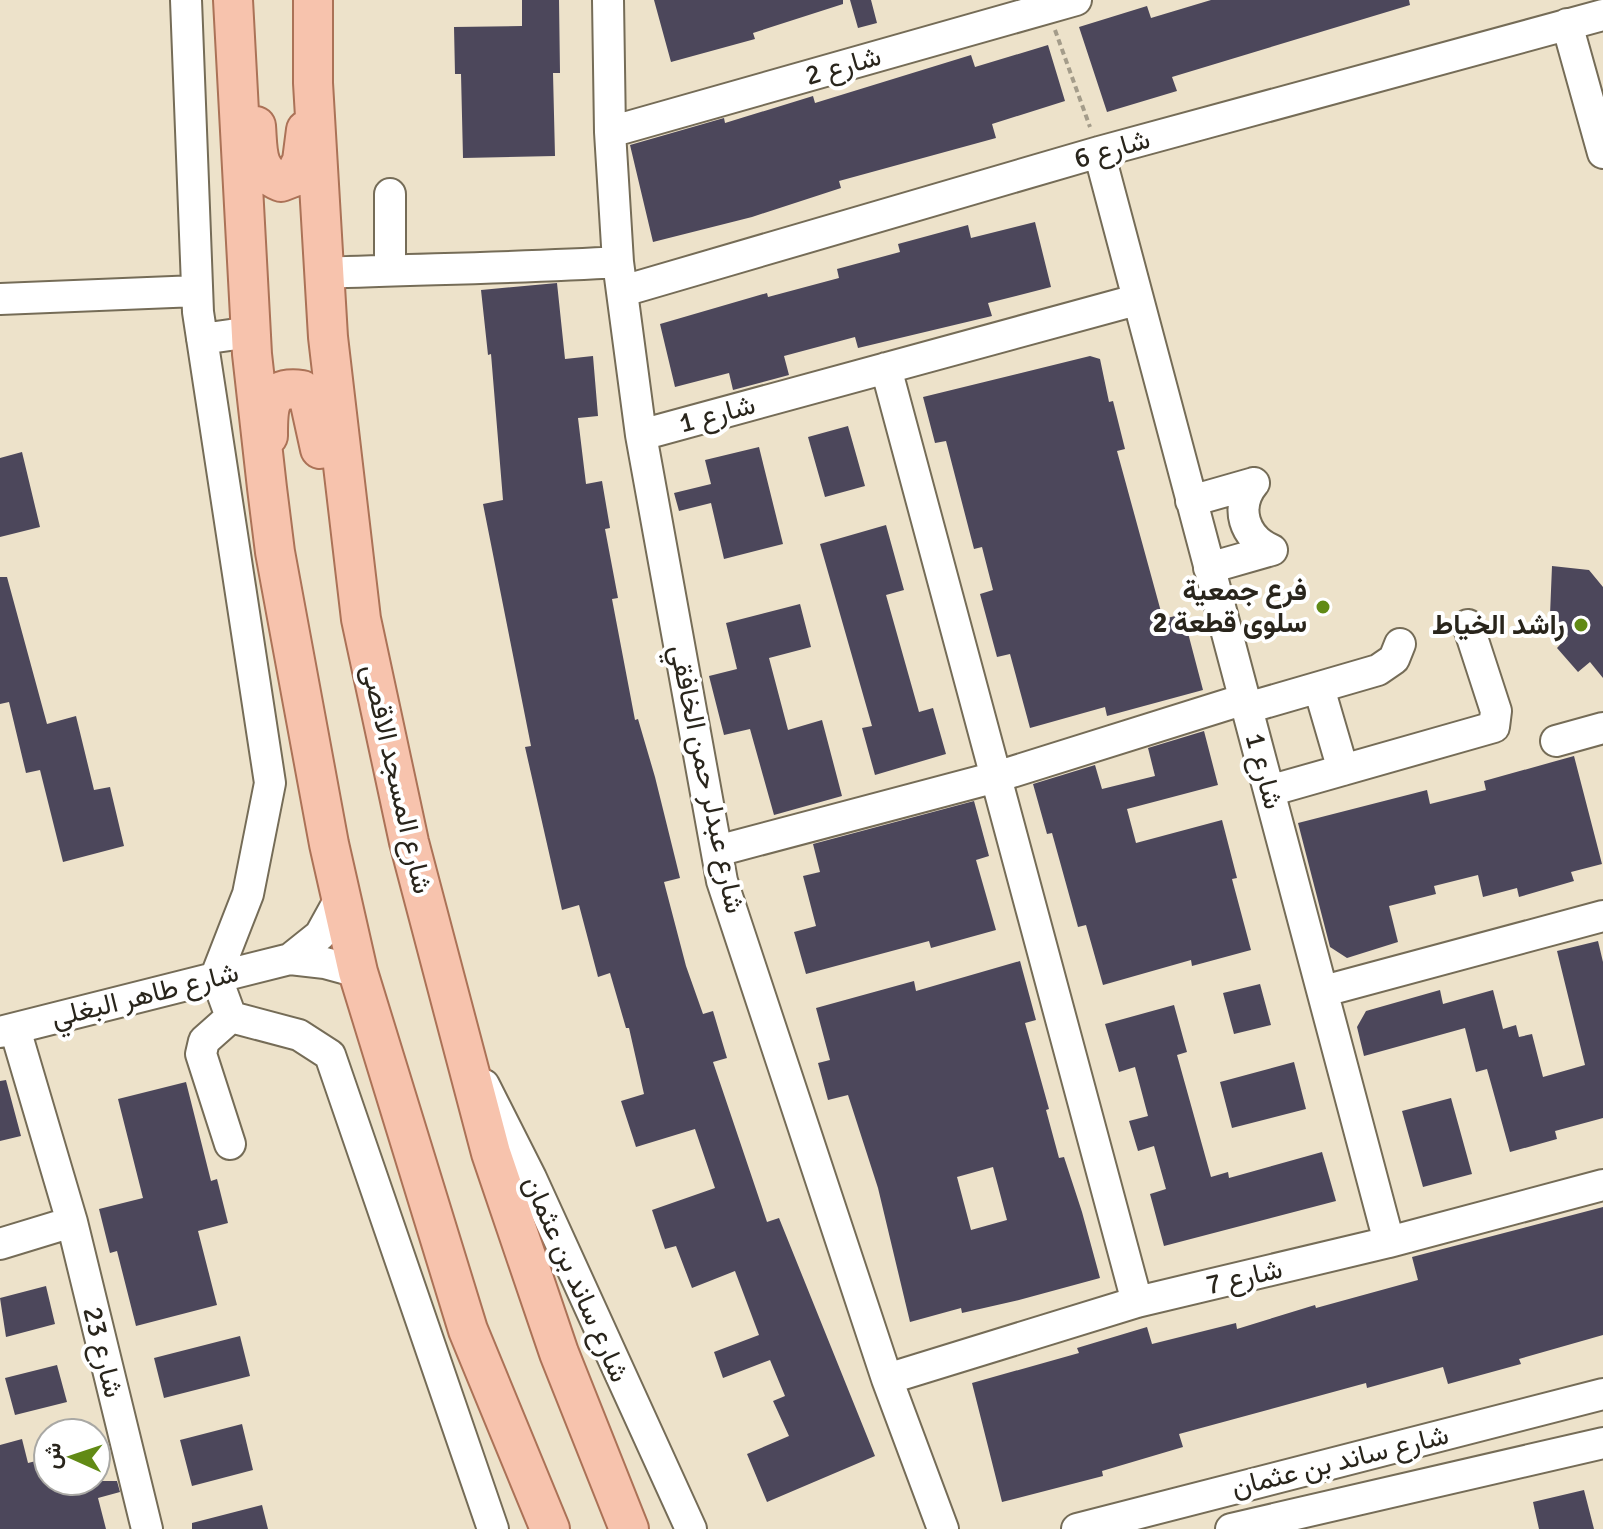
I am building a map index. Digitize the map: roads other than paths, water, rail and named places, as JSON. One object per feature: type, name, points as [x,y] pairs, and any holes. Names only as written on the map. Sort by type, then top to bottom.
[{"type":"main road","points":[[233,0],[251,332],[267,488],[275,552],[341,897],[358,972],[468,1330],[550,1529]]},
{"type":"main road","points":[[242,0],[260,166],[268,176],[281,182],[294,177],[302,161],[313,83]]},
{"type":"main road","name":"شارع المسجد الاقصى","points":[[313,0],[313,83],[328,337],[361,619],[409,842],[456,1030],[491,1153],[559,1353],[629,1529]]},
{"type":"main road","points":[[267,488],[269,407],[277,394],[288,388],[302,390],[309,399],[361,619]]},
{"type":"street","points":[[186,0],[197,291],[202,339],[270,783],[248,894],[216,976],[231,1017]]},
{"type":"street","name":"شارع عبدلر حمن الخافقي","points":[[608,0],[610,132],[621,276],[641,435],[722,881],[887,1379],[943,1529]]},
{"type":"street","name":"شارع 2","points":[[610,132],[1056,3]]},
{"type":"street","name":"شارع 6","points":[[326,273],[390,270],[621,276],[1099,152],[1603,15]]},
{"type":"street","points":[[1567,24],[1603,153]]},
{"type":"street","name":"شارع 1","points":[[1099,152],[1389,1242]]},
{"type":"street","points":[[390,194],[390,270]]},
{"type":"street","points":[[0,299],[197,291]]},
{"type":"street","name":"شارع 1","points":[[641,435],[1136,300]]},
{"type":"street","points":[[202,339],[251,332]]},
{"type":"street","points":[[886,368],[1137,1302]]},
{"type":"street","points":[[1191,501],[1254,483],[1244,500],[1247,526],[1254,539],[1272,550],[1209,568]]},
{"type":"street","points":[[1269,791],[1494,727],[1496,711],[1468,625]]},
{"type":"street","points":[[717,851],[996,777],[1246,704],[1319,688],[1389,665],[1400,644]]},
{"type":"street","points":[[1319,688],[1343,770]]},
{"type":"street","points":[[1556,741],[1603,728]]},
{"type":"street","name":"شارع طاهر البغلي","points":[[290,959],[320,935],[341,897]]},
{"type":"street","points":[[1324,991],[1603,916]]},
{"type":"street","name":"شارع طاهر البغلي","points":[[8,1030],[290,959],[325,963],[358,972]]},
{"type":"street","points":[[230,1144],[201,1054],[204,1041],[231,1017]]},
{"type":"street","points":[[231,1017],[299,1035],[330,1055],[493,1529]]},
{"type":"street","name":"شارع 23","points":[[8,1030],[72,1222],[147,1529]]},
{"type":"street","name":"شارع ساند بن عثمان","points":[[456,1030],[531,1178],[691,1529]]},
{"type":"street","name":"شارع 7","points":[[887,1379],[1137,1302],[1389,1242],[1603,1185]]},
{"type":"street","points":[[0,1244],[72,1222]]},
{"type":"street","name":"شارع ساند بن عثمان","points":[[1077,1529],[1603,1394]]},
{"type":"street","name":"شارع ساند بن عثمان","points":[[1235,1528],[1603,1443]]},
{"type":"place","name":"فرع جمعية سلوى قطعة 2","points":[[1323,607]]},
{"type":"place","name":"راشد الخياط","points":[[1581,625]]}]
